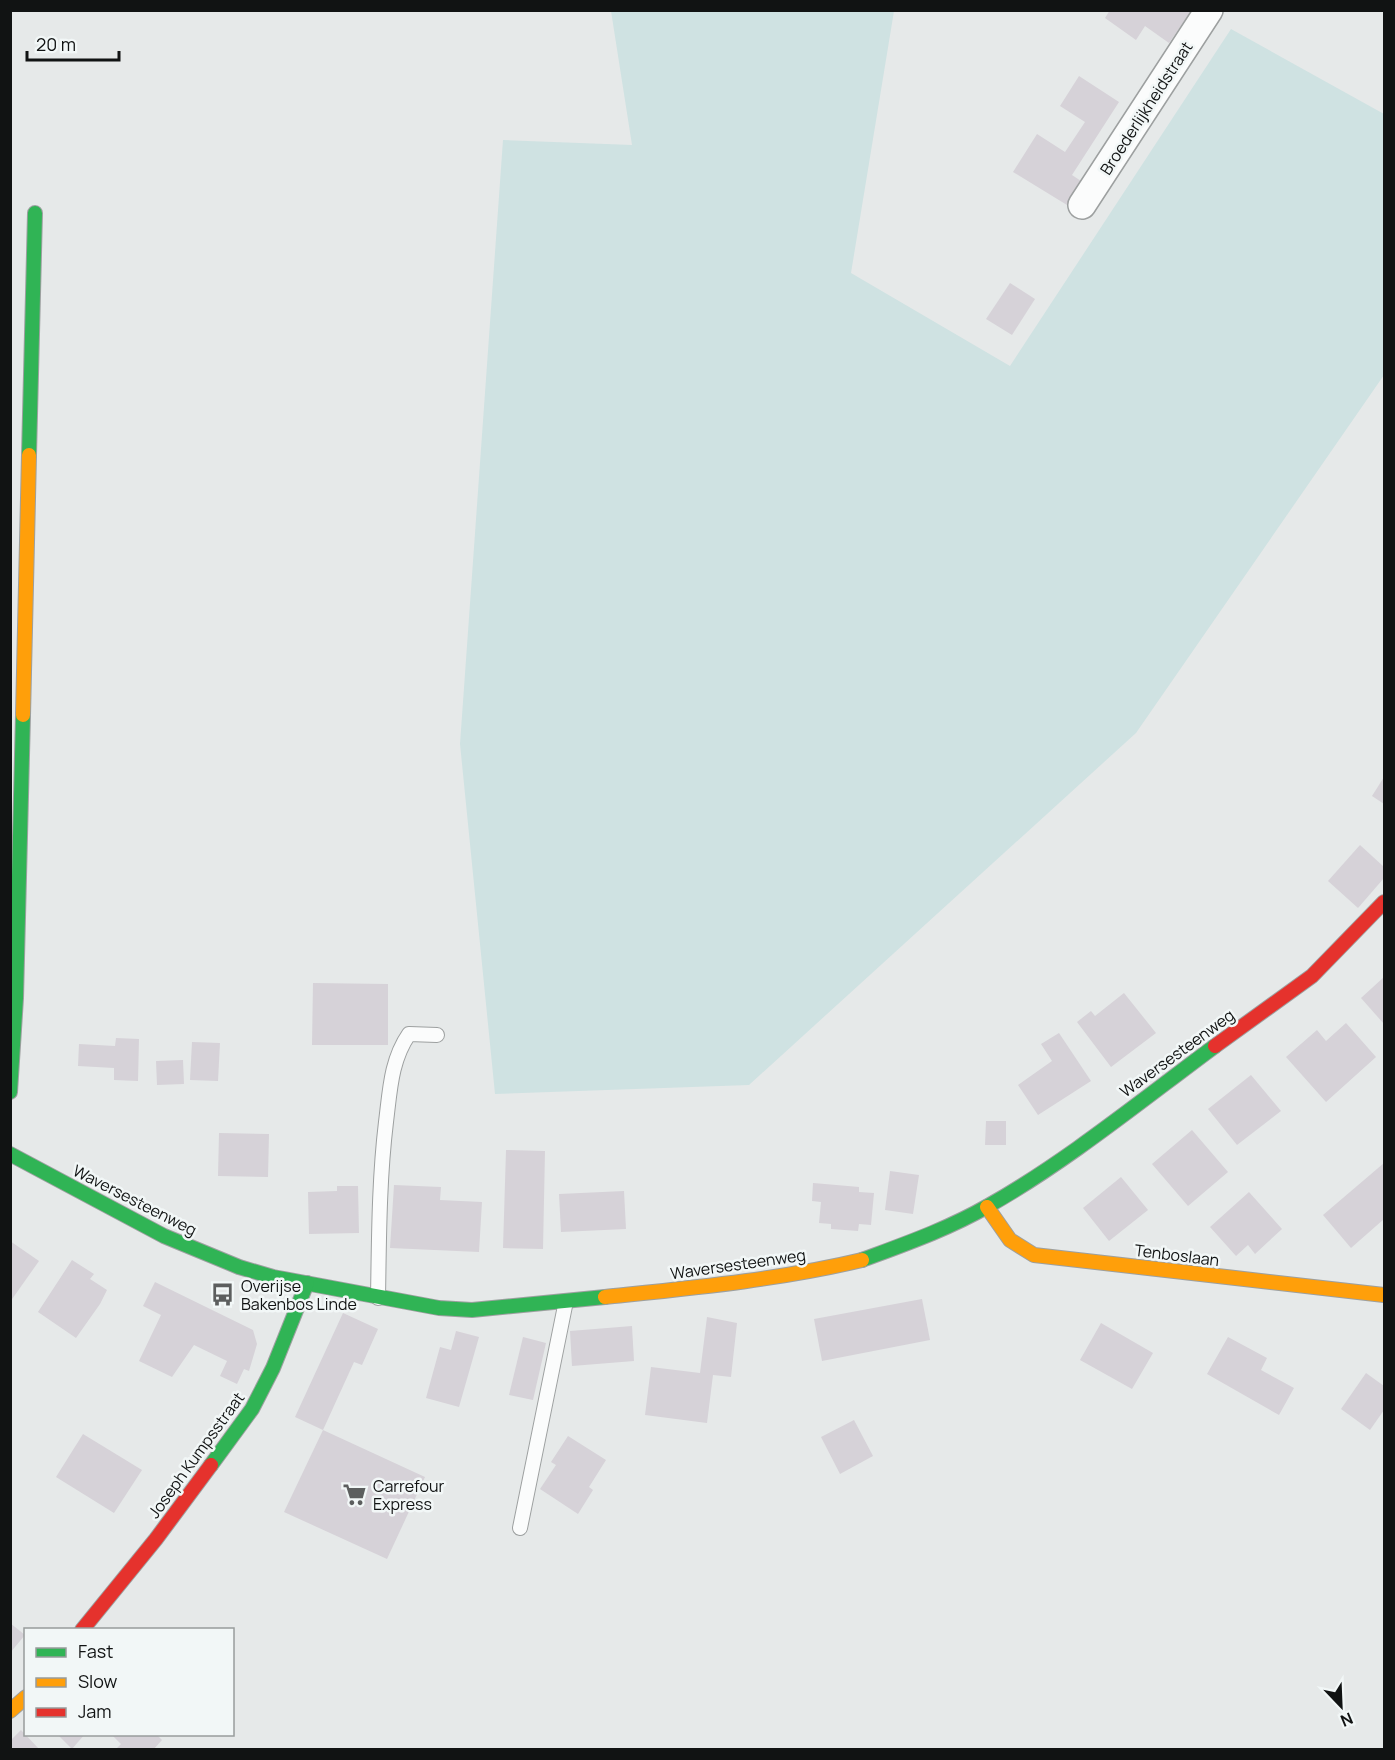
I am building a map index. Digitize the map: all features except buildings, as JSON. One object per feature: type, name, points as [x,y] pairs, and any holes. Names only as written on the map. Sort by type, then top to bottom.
[{"type":"street","name":"Broederlijkheidstraat","points":[[1082,205],[1209,10]]},
{"type":"street","points":[[10,1092],[16,998],[36,213]]},
{"type":"street","name":"Waversesteenweg","points":[[11,1154],[164,1236],[238,1267],[273,1277],[439,1308],[472,1310],[566,1301],[791,1274],[861,1260],[927,1236],[987,1207],[1043,1172],[1312,976],[1384,902]]},
{"type":"street","name":"Tenboslaan","points":[[987,1207],[1010,1240],[1034,1255],[1384,1295]]},
{"type":"street","name":"Joseph Kumpsstraat","points":[[83,1628],[156,1539],[252,1409],[273,1368],[307,1282]]},
{"type":"street","points":[[10,1711],[24,1699]]},
{"type":"lane","points":[[378,1298],[381,1161],[392,1073],[400,1048],[410,1034],[437,1035]]},
{"type":"lane","points":[[520,1528],[566,1301]]},
{"type":"shaded area","points":[[611,11],[894,11],[851,273],[1010,366],[1231,29],[1384,114],[1384,375],[1136,733],[749,1085],[495,1094],[460,744],[503,140],[632,145]]},
{"type":"traffic: fast","points":[[29,455],[35,213]]},
{"type":"traffic: fast","points":[[10,1092],[16,998],[23,715]]},
{"type":"traffic: fast","points":[[862,1260],[957,1222],[1017,1189],[1103,1130],[1215,1046]]},
{"type":"traffic: fast","points":[[10,1154],[164,1236],[239,1267],[273,1277],[439,1308],[472,1310],[605,1297]]},
{"type":"traffic: fast","points":[[211,1465],[252,1409],[273,1368],[307,1283]]},
{"type":"traffic: slow","points":[[23,715],[29,455]]},
{"type":"traffic: slow","points":[[987,1207],[1010,1240],[1034,1255],[1384,1295]]},
{"type":"traffic: slow","points":[[605,1297],[766,1278],[862,1260]]},
{"type":"traffic: slow","points":[[10,1711],[24,1699]]},
{"type":"traffic: jam","points":[[1215,1046],[1312,976],[1384,902]]},
{"type":"traffic: jam","points":[[84,1628],[156,1539],[211,1465]]},
{"type":"place","name":"Overijse Bakenbos Linde","points":[[223,1295]]},
{"type":"place","name":"Carrefour Express","points":[[355,1495]]}]
